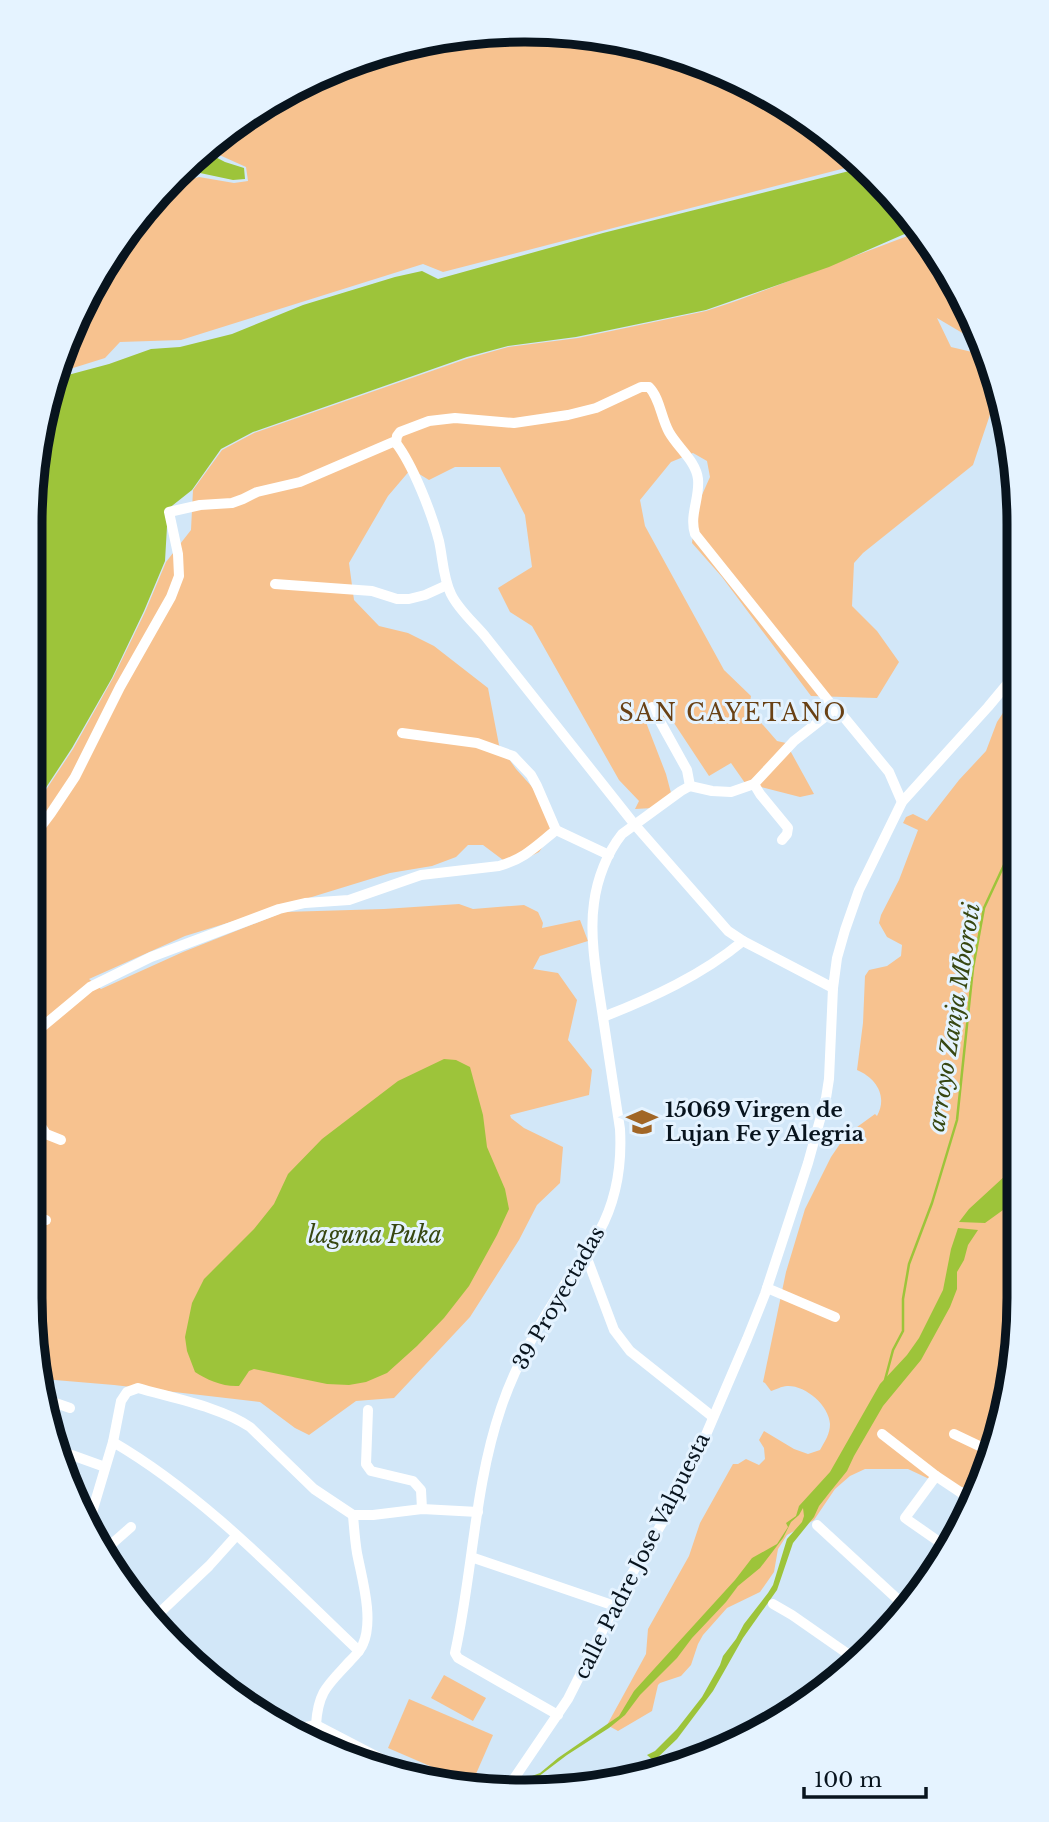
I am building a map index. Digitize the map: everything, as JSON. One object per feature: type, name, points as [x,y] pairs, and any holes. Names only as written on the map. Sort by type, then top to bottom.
[{"type":"street","points":[[833,988],[743,941],[728,930],[635,825],[459,606],[447,585],[438,540],[428,509],[419,485],[396,443],[397,436],[400,432],[429,421],[455,418],[514,423],[568,415],[596,408],[640,387],[649,387],[654,392],[671,437],[695,467],[698,481],[692,518],[695,534],[889,772],[902,802]]},
{"type":"street","points":[[42,826],[75,777],[120,687],[171,597],[179,576],[178,554],[169,512],[200,505],[226,504],[257,492],[300,482],[396,443]]},
{"type":"street","points":[[275,584],[372,592],[397,599],[425,595],[447,585]]},
{"type":"street","name":"calle Padre Jose Valpuesta","points":[[513,1780],[558,1715],[637,1563],[671,1508],[696,1458],[747,1339],[808,1163],[826,1098],[833,988],[840,948],[859,890],[902,802],[1007,684]]},
{"type":"street","points":[[652,707],[687,770],[690,786],[731,792],[754,784],[794,741],[835,709]]},
{"type":"street","points":[[402,733],[477,743],[513,756],[537,786],[556,830],[609,855]]},
{"type":"street","points":[[754,784],[788,828],[782,840]]},
{"type":"street","name":"39 Proyectadas","points":[[558,1715],[456,1656],[490,1444],[501,1407],[537,1329],[600,1231],[619,1176],[620,1129],[595,959],[592,919],[600,879],[609,855],[622,834],[690,786]]},
{"type":"street","points":[[42,1027],[90,987],[151,957],[294,905],[349,900],[421,875],[509,863],[522,858],[556,830]]},
{"type":"street","points":[[603,1017],[686,980],[743,941]]},
{"type":"street","points":[[42,1128],[46,1134],[61,1140]]},
{"type":"street","points":[[42,1219],[46,1220]]},
{"type":"street","points":[[585,1253],[614,1330],[630,1351],[713,1417]]},
{"type":"street","points":[[766,1288],[835,1317]]},
{"type":"street","points":[[92,1511],[113,1442],[121,1401],[127,1392],[138,1388],[240,1421],[250,1427],[314,1489],[353,1515],[422,1509],[478,1511]]},
{"type":"street","points":[[53,1402],[70,1408]]},
{"type":"street","points":[[368,1410],[367,1468],[414,1481],[421,1490],[422,1509]]},
{"type":"street","points":[[882,1434],[964,1495]]},
{"type":"street","points":[[954,1434],[983,1448]]},
{"type":"street","points":[[113,1442],[154,1468],[218,1518],[359,1651]]},
{"type":"street","points":[[69,1455],[105,1467]]},
{"type":"street","points":[[936,1476],[905,1518],[940,1542]]},
{"type":"street","points":[[316,1725],[321,1695],[359,1651],[368,1623],[353,1515]]},
{"type":"street","points":[[817,1525],[899,1601]]},
{"type":"street","points":[[111,1545],[131,1527]]},
{"type":"street","points":[[159,1613],[236,1536]]},
{"type":"street","points":[[471,1557],[615,1606]]},
{"type":"street","points":[[773,1604],[849,1655]]},
{"type":"street","points":[[305,1727],[316,1725],[376,1756]]},
{"type":"shaded area","points":[[524,42],[619,51],[649,58],[709,79],[793,123],[849,167],[443,272],[423,264],[181,340],[120,342],[105,358],[68,370],[92,311],[107,283],[123,256],[162,206],[185,181],[199,177],[234,183],[248,181],[246,167],[216,154],[256,123],[311,92],[400,58],[462,46]]},
{"type":"shaded area","points":[[910,235],[942,283],[968,337],[937,318],[951,347],[975,353],[981,369],[993,407],[973,465],[854,563],[852,606],[877,631],[899,662],[877,698],[811,696],[722,577],[692,543],[697,506],[710,477],[707,461],[693,453],[671,462],[640,500],[645,526],[724,670],[751,696],[749,709],[777,741],[786,743],[814,794],[800,797],[745,783],[731,763],[709,776],[672,720],[642,712],[671,793],[653,808],[635,809],[639,801],[619,780],[532,626],[510,612],[498,588],[532,567],[525,515],[500,467],[455,467],[429,480],[411,469],[388,496],[349,563],[354,600],[379,626],[408,633],[434,646],[488,688],[499,745],[543,799],[552,834],[539,852],[511,866],[483,845],[468,845],[456,857],[432,866],[390,873],[185,936],[89,979],[101,989],[183,952],[284,912],[459,904],[473,909],[524,905],[538,912],[543,923],[542,928],[580,920],[588,941],[540,956],[533,969],[558,973],[577,1000],[568,1040],[592,1070],[589,1095],[510,1115],[524,1128],[563,1147],[560,1183],[537,1205],[519,1240],[470,1317],[394,1398],[356,1401],[309,1435],[260,1402],[49,1380],[42,1297],[42,796],[73,749],[113,678],[166,562],[191,530],[193,490],[222,450],[254,433],[466,359],[508,347],[578,338],[706,311]]},
{"type":"shaded area","points":[[1007,707],[1007,1297],[998,1392],[981,1453],[967,1488],[940,1484],[908,1469],[865,1469],[850,1476],[835,1489],[814,1520],[787,1535],[778,1549],[774,1572],[760,1592],[727,1608],[703,1635],[691,1665],[681,1676],[658,1685],[652,1711],[618,1731],[607,1725],[646,1654],[648,1629],[689,1556],[700,1523],[733,1464],[746,1459],[759,1465],[765,1459],[764,1448],[759,1440],[764,1431],[808,1454],[820,1450],[828,1434],[829,1417],[815,1398],[794,1387],[785,1386],[771,1391],[763,1382],[786,1272],[805,1209],[831,1157],[846,1135],[875,1114],[877,1116],[880,1109],[881,1095],[875,1083],[857,1070],[865,976],[869,970],[887,966],[901,956],[902,945],[887,937],[879,923],[918,830],[903,823],[906,817],[913,814],[927,821],[986,751],[997,722]]},
{"type":"shaded area","points":[[444,1675],[486,1698],[473,1721],[431,1698]]},
{"type":"shaded area","points":[[409,1699],[493,1735],[475,1777],[448,1774],[388,1748]]},
{"type":"water","points":[[214,156],[244,168],[245,179],[233,180],[200,173],[190,176]]},
{"type":"water","points":[[852,170],[908,232],[829,267],[706,310],[576,337],[508,346],[467,357],[253,432],[221,449],[192,490],[168,509],[165,561],[144,611],[112,678],[42,794],[43,493],[51,430],[66,376],[151,349],[180,347],[232,334],[303,305],[395,277],[422,271],[438,279],[603,233]]},
{"type":"water","points":[[1007,1050],[1007,1090],[1005,1083]]},
{"type":"water","name":"laguna Puka","points":[[444,1059],[456,1060],[470,1067],[483,1115],[487,1147],[505,1189],[509,1209],[469,1286],[444,1318],[387,1373],[366,1382],[349,1385],[327,1384],[254,1369],[249,1371],[239,1386],[233,1386],[205,1378],[195,1372],[185,1337],[192,1303],[204,1279],[254,1229],[274,1204],[288,1174],[322,1139],[398,1081]]},
{"type":"water","points":[[1007,1173],[1007,1207],[985,1223],[959,1222],[969,1209]]},
{"type":"water","points":[[958,1228],[978,1230],[968,1245],[957,1272],[957,1289],[950,1307],[921,1360],[883,1406],[847,1471],[793,1543],[777,1590],[743,1638],[713,1691],[677,1739],[654,1761],[647,1755],[655,1751],[677,1729],[702,1697],[723,1656],[768,1593],[787,1539],[802,1522],[803,1508],[760,1568],[738,1586],[625,1715],[533,1779],[532,1776],[619,1716],[634,1691],[752,1558],[777,1544],[788,1527],[786,1523],[796,1516],[799,1506],[830,1472],[880,1384],[919,1338],[943,1290]]},
{"type":"waterway","name":"arroyo Zanja Mboroti","points":[[885,1380],[893,1350],[903,1331],[903,1299],[909,1264],[932,1203],[957,1120],[973,968],[984,908],[1007,859]]},
{"type":"place","name":"15069 Virgen de Lujan Fe y Alegria","points":[[642,1122]]},
{"type":"district","name":"SAN CAYETANO","points":[[733,713]]}]
